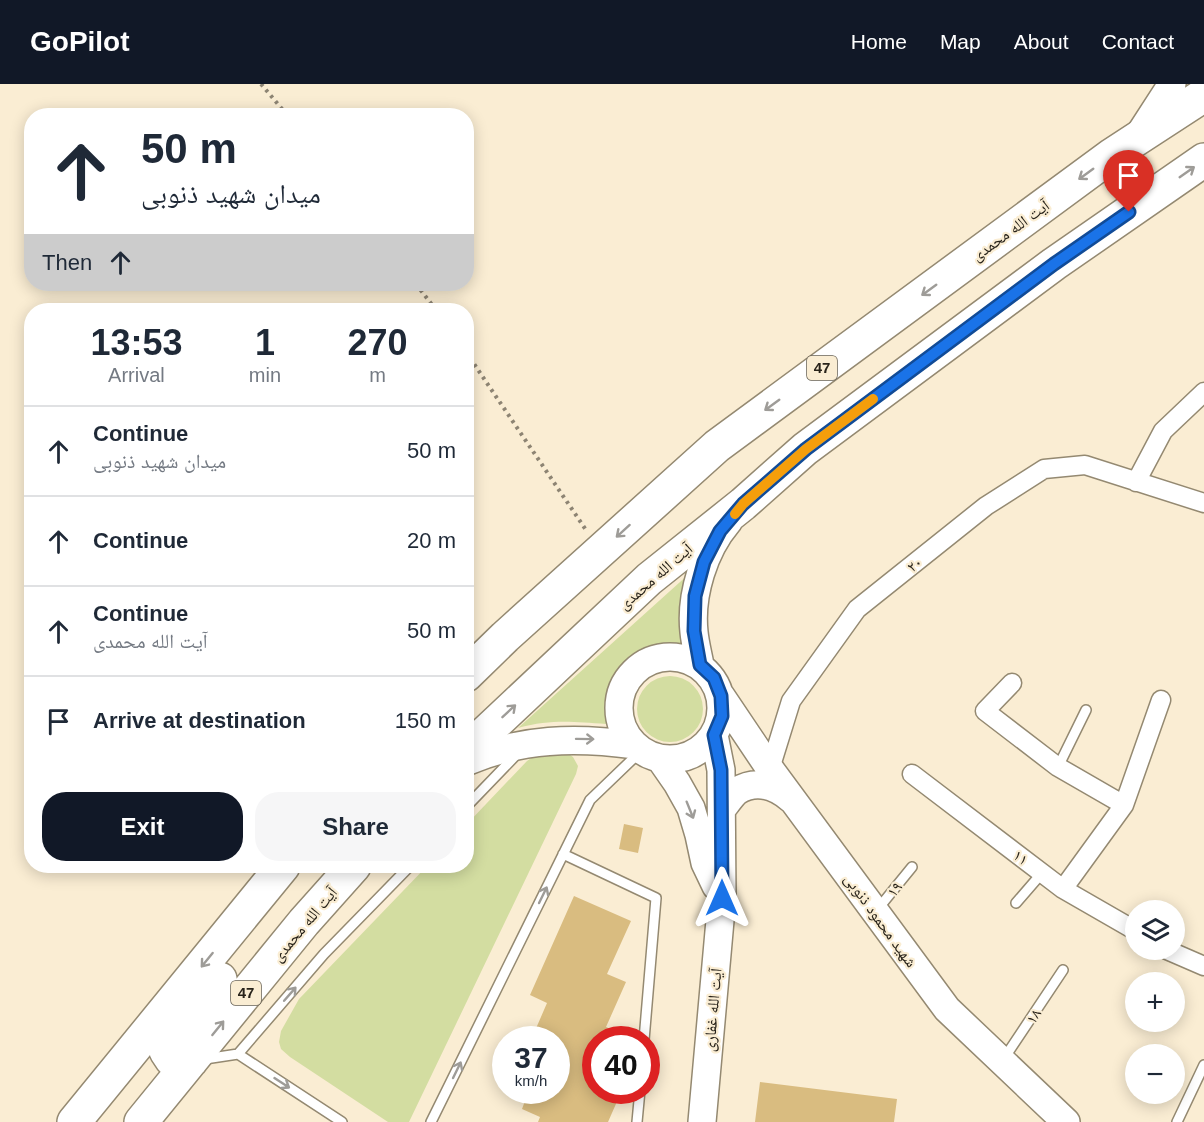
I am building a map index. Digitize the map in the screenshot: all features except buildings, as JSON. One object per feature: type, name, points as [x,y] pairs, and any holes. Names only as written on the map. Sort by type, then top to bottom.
[{"type":"highway","name":"آیت الله محمدی","points":[[474,667],[717,446],[1139,135],[1204,95]]},
{"type":"highway","name":"آیت الله محمدی","points":[[474,743],[649,579],[743,504],[815,442],[1054,264],[1204,160]]},
{"type":"highway","points":[[75,1122],[277,873]]},
{"type":"highway","points":[[191,1061],[172,1060],[166,1051],[167,1046],[216,984],[252,933],[278,873]]},
{"type":"highway","name":"آیت الله محمدی","points":[[141,1122],[304,922],[348,873]]},
{"type":"highway","points":[[111,1077],[148,1068],[156,1074],[156,1083],[124,1122]]},
{"type":"street","points":[[1139,135],[1172,84]]},
{"type":"street","points":[[1136,482],[1163,431],[1204,392]]},
{"type":"street","name":"۲۰","points":[[770,769],[791,701],[857,609],[986,506],[1044,469],[1085,465],[1204,503]]},
{"type":"street","points":[[700,665],[694,631],[695,596],[704,562],[720,531],[743,504]]},
{"type":"street","points":[[474,759],[528,743],[563,739],[598,740],[645,752],[682,758],[701,750],[714,735],[722,716],[721,696],[714,678],[700,665],[685,658],[668,656],[651,660],[637,669],[626,681],[620,697],[619,714],[624,731],[645,752],[677,783],[691,808],[705,863],[722,898]]},
{"type":"street","points":[[1012,682],[986,711],[1058,767],[1124,805]]},
{"type":"street","name":"شهید محمود ذنوبی","points":[[721,696],[770,769],[947,1009],[1066,1122]]},
{"type":"street","points":[[1063,889],[1124,805],[1161,700]]},
{"type":"street","name":"آیت الله غفاری","points":[[702,1122],[722,898],[721,770],[714,735]]},
{"type":"street","name":"۱۱","points":[[912,774],[1063,889],[1125,925]]},
{"type":"street","points":[[722,809],[737,791],[758,784],[779,789],[799,806]]},
{"type":"street","points":[[1185,958],[1204,966]]},
{"type":"lane","points":[[1058,767],[1086,710]]},
{"type":"lane","points":[[474,799],[528,743]]},
{"type":"lane","points":[[431,1122],[590,800],[645,752]]},
{"type":"lane","points":[[563,854],[656,898],[645,1026]]},
{"type":"lane","name":"۱۹","points":[[875,912],[912,867]]},
{"type":"lane","points":[[191,1061],[238,1054],[324,954],[403,873]]},
{"type":"lane","points":[[1016,903],[1042,873]]},
{"type":"lane","name":"۱۸","points":[[1002,1062],[1063,970]]},
{"type":"lane","points":[[238,1054],[342,1122]]},
{"type":"lane","points":[[1177,1122],[1204,1065]]},
{"type":"lane","points":[[638,1122],[639,1104]]},
{"type":"path","points":[[261,84],[281,108]]},
{"type":"path","points":[[421,291],[431,303]]},
{"type":"path","points":[[474,364],[600,551]]},
{"type":"green space","points":[[690,573],[683,645],[665,644],[649,648],[625,664],[610,691],[606,724],[552,722],[518,728]]},
{"type":"green space","points":[[664,676],[676,676],[688,681],[698,691],[703,709],[701,722],[688,737],[676,742],[664,742],[652,737],[642,727],[637,715],[637,703],[642,691],[652,681]]},
{"type":"green space","points":[[566,752],[573,757],[578,766],[576,774],[409,1122],[388,1122],[290,1057],[281,1049],[279,1042],[281,1031],[299,999],[420,873],[474,873],[474,817],[527,761],[537,754]]},
{"type":"slow traffic","points":[[735,514],[743,504],[806,449],[873,399]]},
{"type":"route","points":[[722,898],[721,770],[714,735],[722,716],[721,696],[714,678],[700,665],[694,631],[695,596],[704,562],[720,531],[743,504],[806,449],[1054,264],[1129,212]]}]
